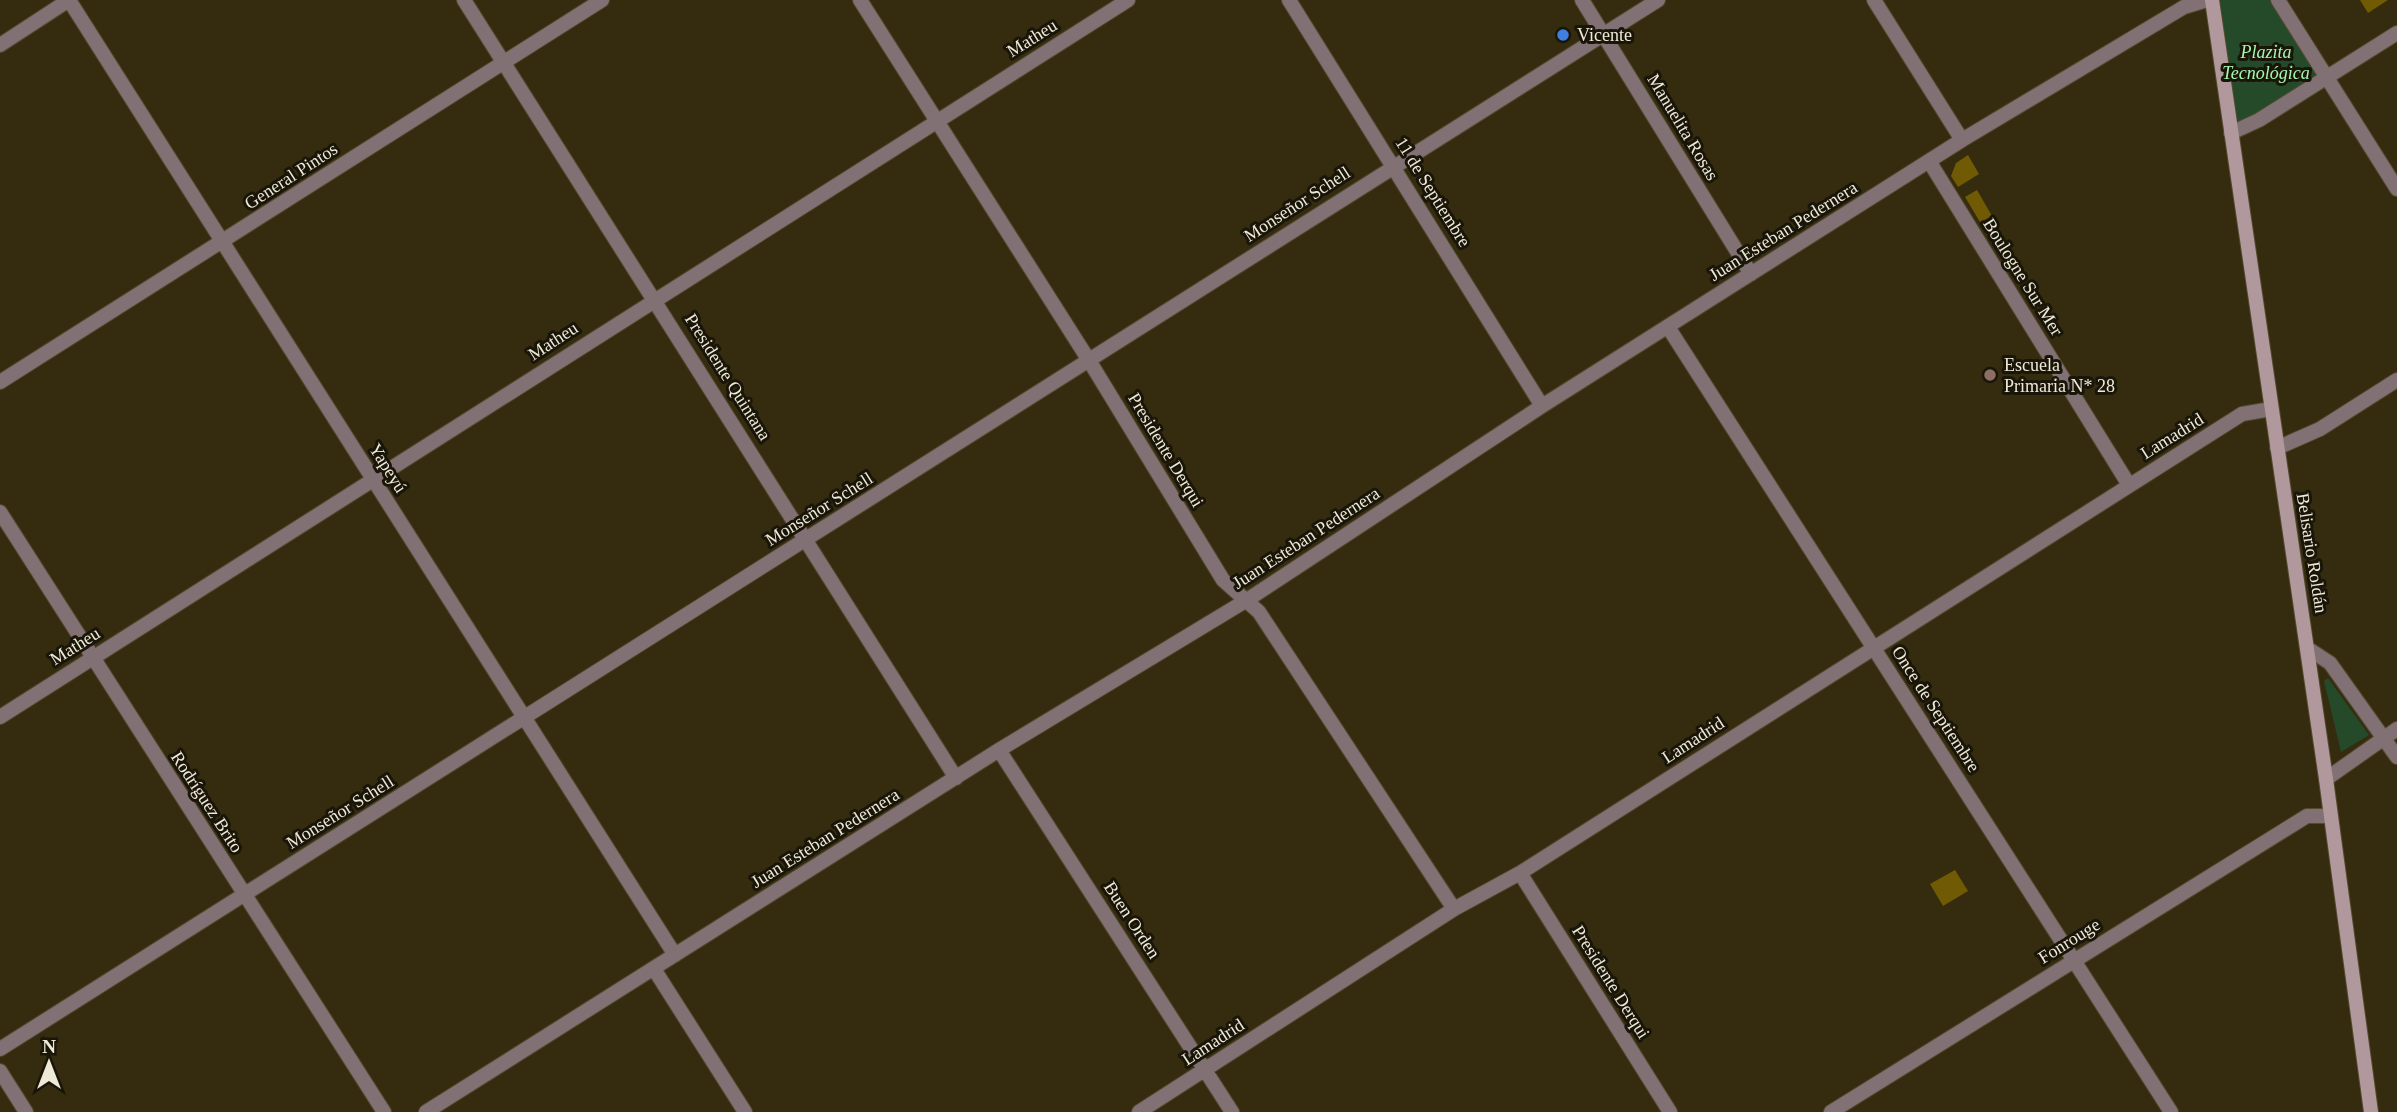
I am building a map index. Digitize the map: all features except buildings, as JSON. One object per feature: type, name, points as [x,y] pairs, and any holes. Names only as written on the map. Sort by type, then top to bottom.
[{"type":"street","points":[[0,45],[69,0]]},
{"type":"street","name":"Yapeyú","points":[[69,0],[676,956]]},
{"type":"street","name":"Presidente Quintana","points":[[464,0],[656,298],[956,778]]},
{"type":"street","name":"General Pintos","points":[[0,382],[602,0]]},
{"type":"street","name":"Presidente Derqui","points":[[860,0],[1090,362],[1223,580],[1259,612],[1454,909]]},
{"type":"street","name":"Matheu","points":[[0,717],[1128,0]]},
{"type":"street","name":"11 de Septiembre","points":[[1289,0],[1542,406]]},
{"type":"street","name":"Manuelita Rosas","points":[[1582,0],[1751,274]]},
{"type":"street","name":"Monseñor Schell","points":[[0,1049],[1090,362],[1394,165],[1658,0]]},
{"type":"street","points":[[1874,0],[1962,140]]},
{"type":"street","name":"Juan Esteban Pedernera","points":[[426,1112],[999,750],[1247,600],[1542,406],[1962,140],[2183,7],[2210,0]]},
{"type":"street","name":"Belisario Roldán","points":[[2210,0],[2326,779],[2371,1112]]},
{"type":"street","points":[[2278,0],[2397,189]]},
{"type":"street","points":[[2231,134],[2259,120],[2397,33]]},
{"type":"street","name":"Boulogne Sur Mer","points":[[1929,161],[2129,485]]},
{"type":"street","name":"Once de Septiembre","points":[[1668,327],[2171,1112]]},
{"type":"street","points":[[2277,448],[2319,429],[2397,380]]},
{"type":"street","name":"Lamadrid","points":[[1139,1112],[1454,909],[1520,873],[2242,414],[2271,409]]},
{"type":"street","name":"Rodríguez Brito","points":[[0,512],[384,1112]]},
{"type":"street","points":[[2307,648],[2330,663],[2390,733],[2397,757]]},
{"type":"street","points":[[2326,779],[2390,733]]},
{"type":"street","name":"Buen Orden","points":[[999,750],[1232,1112]]},
{"type":"street","name":"Fonrouge","points":[[1831,1112],[2307,816],[2330,816]]},
{"type":"street","name":"Presidente Derqui","points":[[1520,873],[1670,1112]]},
{"type":"street","points":[[654,969],[745,1112]]},
{"type":"street","points":[[0,1071],[26,1112]]},
{"type":"green space","name":"Plazita Tecnológica","points":[[2212,0],[2278,0],[2328,78],[2231,133]]},
{"type":"green space","points":[[2328,678],[2369,735],[2341,752],[2324,681]]},
{"type":"place","name":"Vicente","points":[[1563,35]]},
{"type":"place","name":"Escuela Primaria N* 28","points":[[1990,375]]}]
